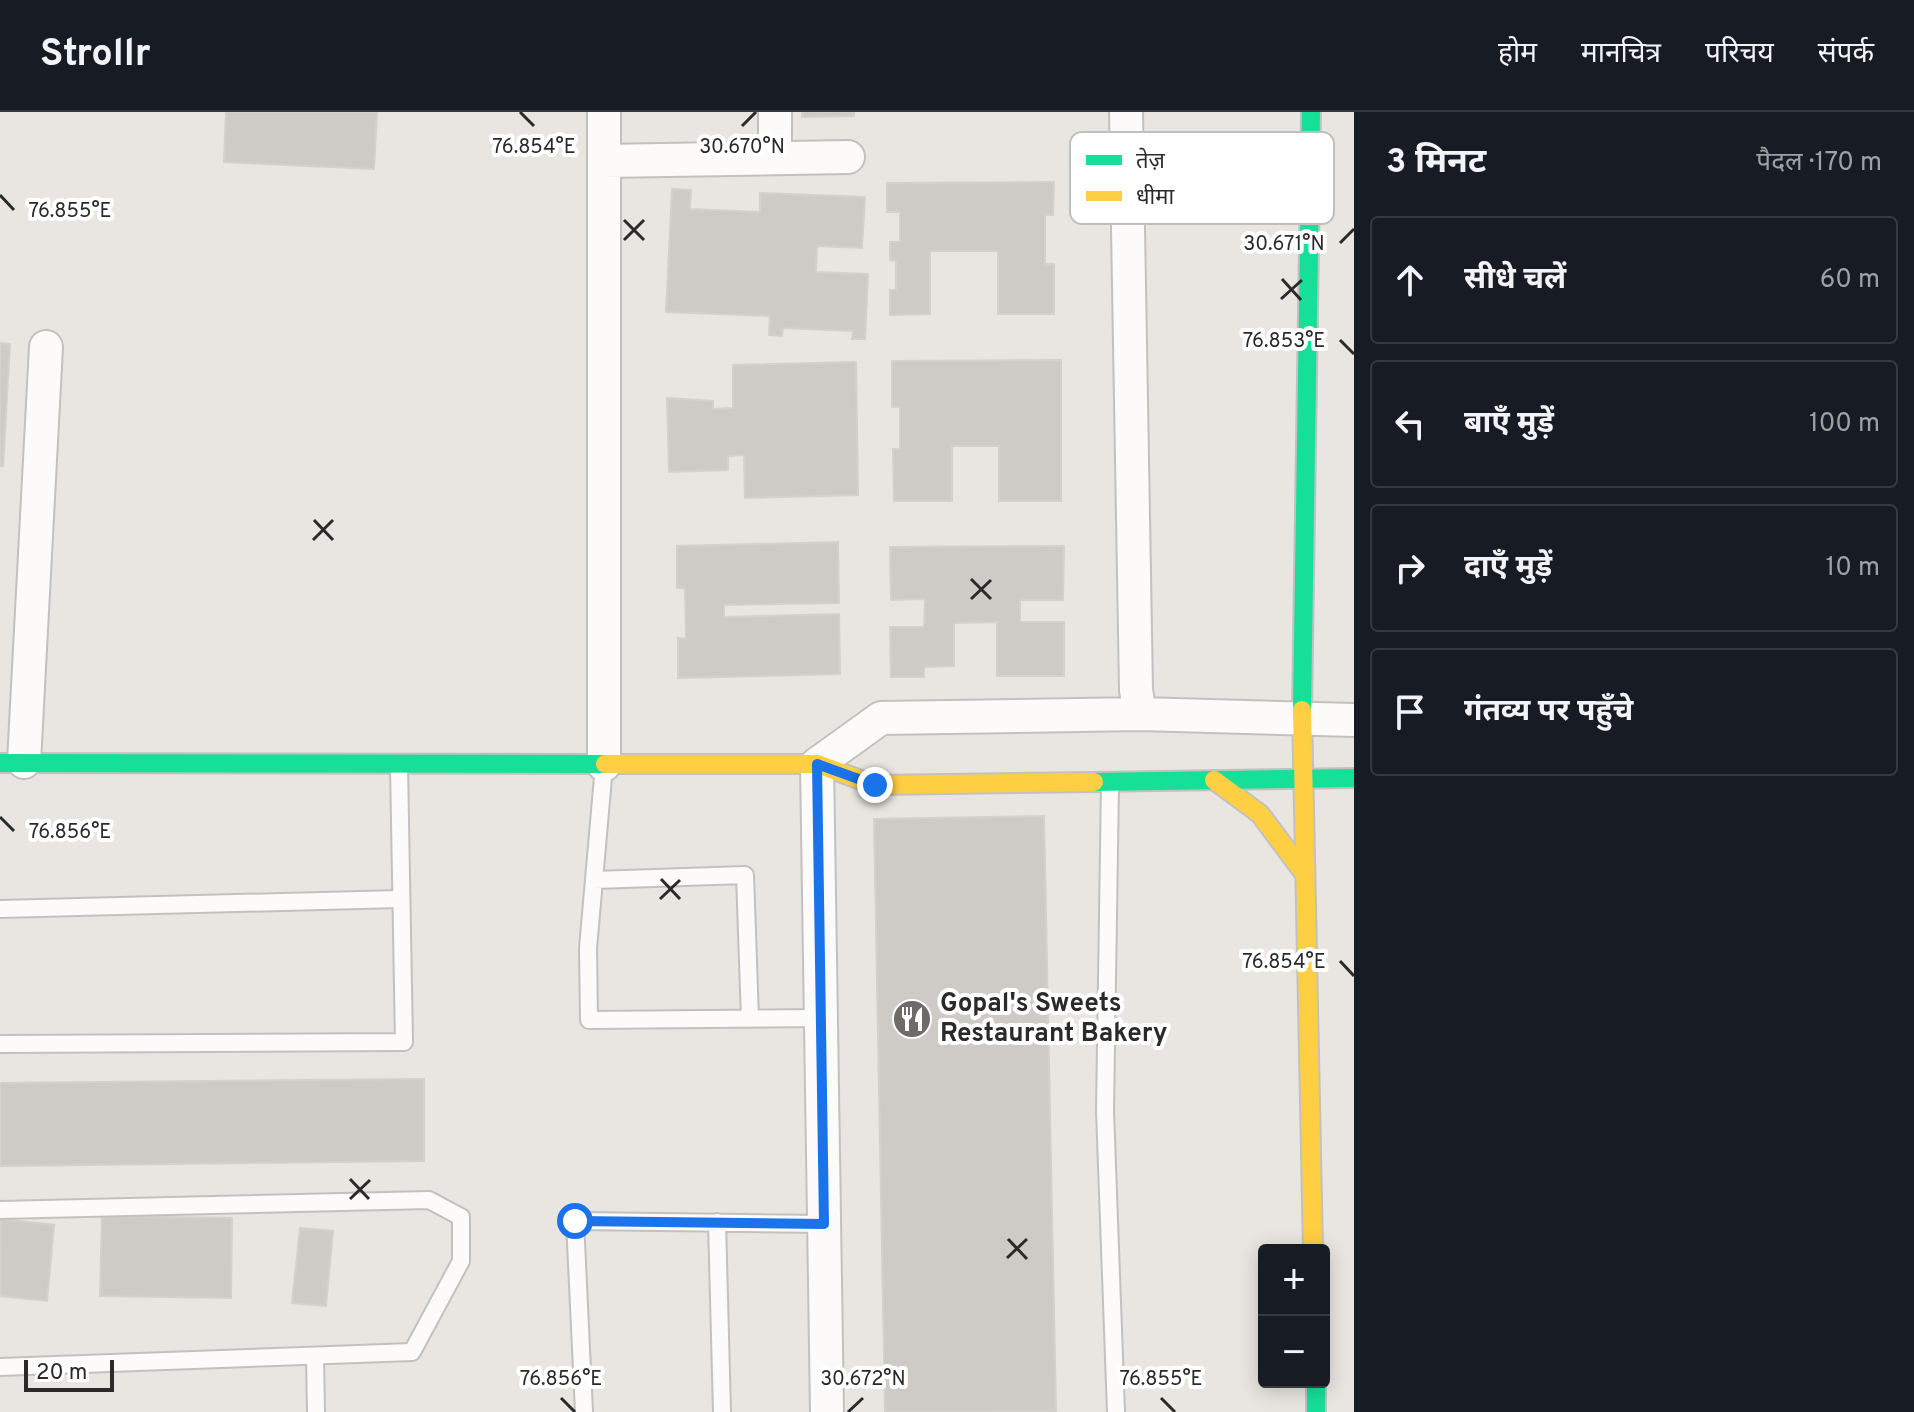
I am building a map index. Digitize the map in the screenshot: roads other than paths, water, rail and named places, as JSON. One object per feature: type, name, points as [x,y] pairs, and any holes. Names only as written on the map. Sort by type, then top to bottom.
[{"type":"street","points":[[604,112],[604,765]]},
{"type":"street","points":[[775,112],[775,158]]},
{"type":"street","points":[[1126,112],[1126,132]]},
{"type":"street","points":[[1311,112],[1311,132]]},
{"type":"street","points":[[604,161],[848,157]]},
{"type":"street","points":[[1128,224],[1136,690],[1140,714]]},
{"type":"street","points":[[1310,224],[1301,779],[1313,1244]]},
{"type":"street","points":[[46,347],[12,763],[399,766],[817,764],[875,785],[1110,784],[1354,778]]},
{"type":"street","points":[[817,764],[881,718],[1140,714],[1354,720]]},
{"type":"street","points":[[817,764],[827,1412]]},
{"type":"street","points":[[1214,780],[1260,814],[1304,873]]},
{"type":"street","points":[[1316,1388],[1316,1412]]},
{"type":"lane","points":[[604,765],[588,948],[589,1020],[821,1018]]},
{"type":"lane","points":[[0,1044],[404,1042],[399,766]]},
{"type":"lane","points":[[1110,784],[1105,1111],[1116,1412]]},
{"type":"lane","points":[[594,880],[745,875],[750,1019]]},
{"type":"lane","points":[[0,909],[400,899]]},
{"type":"lane","points":[[0,1210],[429,1200],[461,1217],[461,1261],[412,1352],[0,1367]]},
{"type":"lane","points":[[584,1412],[575,1221],[824,1224]]},
{"type":"lane","points":[[717,1222],[722,1412]]},
{"type":"lane","points":[[315,1356],[316,1412]]},
{"type":"place","name":"Gopal's Sweets Restaurant Bakery","points":[[912,1019]]}]
